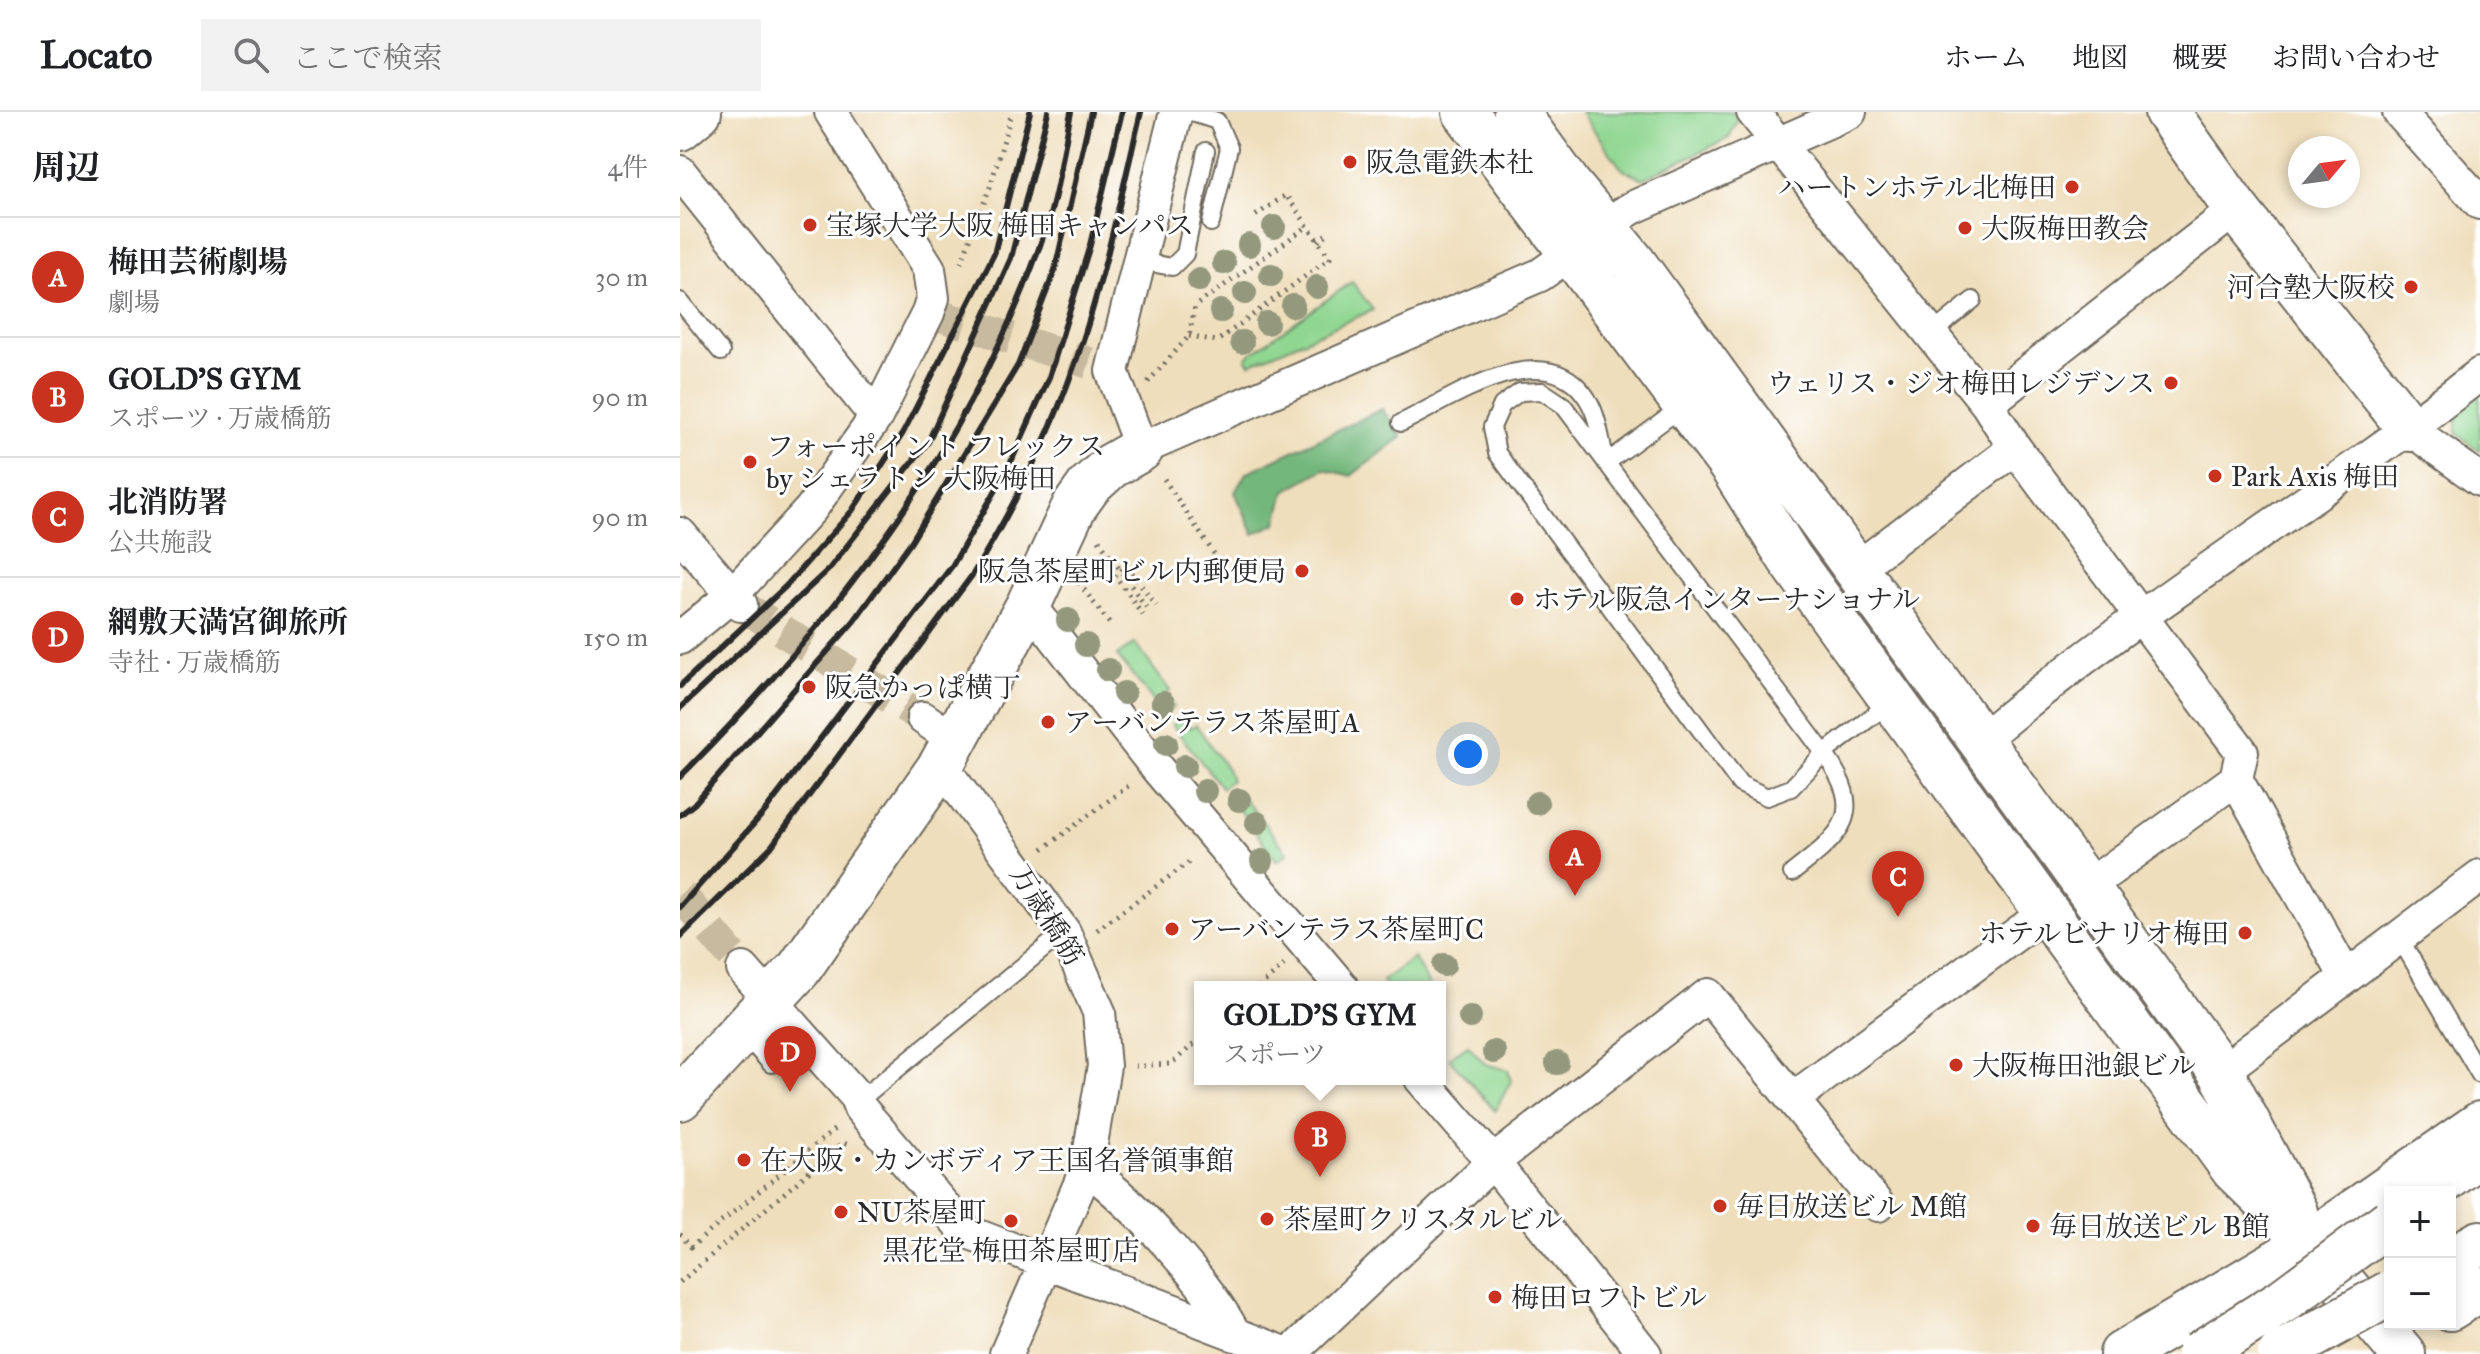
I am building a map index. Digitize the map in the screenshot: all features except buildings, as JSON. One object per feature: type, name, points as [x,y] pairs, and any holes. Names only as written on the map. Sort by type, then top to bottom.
[{"type":"main road","points":[[680,128],[699,112]]},
{"type":"main road","points":[[1465,112],[1586,240],[1633,262],[2221,1072],[2309,1243]]},
{"type":"main road","points":[[1516,112],[1586,240],[1600,287],[1893,701],[2234,1170],[2309,1243],[2396,1343]]},
{"type":"main road","points":[[2167,112],[2236,209],[2410,429]]},
{"type":"main road","points":[[680,1098],[742,1032],[758,984],[799,969],[1029,604],[1059,537],[1089,486],[1111,466],[1152,464]]},
{"type":"main road","points":[[2122,1354],[2309,1243],[2480,1124]]},
{"type":"main road","points":[[2437,1186],[2480,1154]]},
{"type":"main road","points":[[2456,1204],[2480,1191]]},
{"type":"main road","points":[[2309,1243],[2384,1224]]},
{"type":"main road","points":[[2199,1354],[2284,1300],[2384,1226]]},
{"type":"main road","points":[[2454,1258],[2480,1243]]},
{"type":"main road","points":[[2456,1304],[2480,1289]]},
{"type":"main road","points":[[2280,1354],[2384,1296]]},
{"type":"street","points":[[680,638],[735,601],[811,509],[876,417],[932,308],[929,269],[831,112]]},
{"type":"street","points":[[1176,112],[1140,261],[1101,367],[1152,464],[1540,275],[1586,240],[1778,141],[1850,112]]},
{"type":"street","points":[[1753,112],[1987,404],[2015,448],[2142,614],[2242,752],[2236,779],[2346,977]]},
{"type":"street","points":[[2399,112],[2480,203]]},
{"type":"street","points":[[680,172],[876,417]]},
{"type":"street","points":[[1987,404],[2236,209]]},
{"type":"street","points":[[1980,741],[2142,614],[2410,429],[2480,374]]},
{"type":"street","points":[[2410,429],[2480,480]]},
{"type":"street","points":[[1856,569],[2015,448]]},
{"type":"street","points":[[680,534],[735,601]]},
{"type":"street","points":[[1029,604],[1155,766],[1337,981]]},
{"type":"street","name":"万歳橋筋","points":[[940,741],[1018,868],[1069,940],[1099,1012],[1104,1066],[1087,1168],[1048,1264],[1006,1354]]},
{"type":"street","points":[[2088,886],[2236,779]]},
{"type":"street","points":[[2221,1072],[2480,876]]},
{"type":"street","points":[[1794,1098],[2048,911]]},
{"type":"street","points":[[758,984],[855,1095],[860,1108],[965,1231],[1288,1354],[1493,1162],[1708,995],[1878,1205]]},
{"type":"street","points":[[1426,1085],[1493,1162],[1645,1354]]},
{"type":"street","points":[[1087,1168],[1116,1191],[1220,1307],[1235,1335]]},
{"type":"lane","points":[[1189,112],[1217,121],[1229,148],[1211,223]]},
{"type":"lane","points":[[1140,261],[1172,267],[1185,254],[1206,151]]},
{"type":"lane","points":[[1931,334],[1973,300]]},
{"type":"lane","points":[[680,301],[721,352]]},
{"type":"lane","points":[[1401,423],[1498,375],[1531,368],[1562,374],[1584,393],[1595,415],[1606,463]]},
{"type":"lane","points":[[1792,873],[1830,843],[1847,814],[1844,781],[1824,753],[1563,405],[1542,391],[1520,392],[1502,405],[1492,427],[1497,453],[1740,784],[1767,797],[1791,788],[1824,753],[1893,701]]},
{"type":"lane","points":[[1606,463],[1685,404]]},
{"type":"lane","points":[[2400,939],[2480,1075]]},
{"type":"lane","points":[[860,1108],[867,1094],[1069,940]]},
{"type":"lane","points":[[742,1032],[771,1064]]},
{"type":"path","points":[[932,308],[953,280],[967,252],[1012,112]]},
{"type":"path","points":[[1189,336],[1217,341],[1330,258],[1286,195],[1255,216]]},
{"type":"path","points":[[1139,390],[1189,336],[1195,306],[1308,226]]},
{"type":"path","points":[[1318,241],[1328,233]]},
{"type":"path","points":[[1152,464],[1229,576]]},
{"type":"path","points":[[1092,530],[1146,613]]},
{"type":"path","points":[[1120,571],[1127,566],[1156,606]]},
{"type":"path","points":[[1073,575],[1110,624]]},
{"type":"path","points":[[1018,868],[1155,766]]},
{"type":"path","points":[[1069,940],[1218,840]]},
{"type":"path","points":[[1104,1066],[1171,1064],[1194,1044]]},
{"type":"path","points":[[680,1234],[691,1247],[860,1108]]},
{"type":"path","points":[[680,1282],[843,1143],[854,1146]]},
{"type":"green space","points":[[1581,112],[1732,112],[1738,118],[1729,138],[1643,179],[1621,168]]},
{"type":"green space","points":[[1352,282],[1373,310],[1250,364],[1246,357]]},
{"type":"green space","points":[[2480,392],[2480,451],[2457,434],[2457,409]]},
{"type":"green space","points":[[1382,409],[1402,437],[1351,476],[1324,469],[1285,491],[1277,523],[1254,534],[1235,492],[1246,473]]},
{"type":"green space","points":[[1135,643],[1170,691],[1166,695],[1174,707],[1164,714],[1117,656]]},
{"type":"green space","points":[[1183,717],[1191,728],[1196,725],[1227,769],[1231,780],[1222,788],[1172,725]]},
{"type":"green space","points":[[1238,791],[1288,853],[1277,861],[1230,797]]},
{"type":"green space","points":[[1414,958],[1427,981],[1382,981]]},
{"type":"green space","points":[[1468,1045],[1485,1064],[1508,1070],[1511,1081],[1495,1111],[1449,1058]]},
{"type":"tunnel","points":[[935,314],[1089,363]]},
{"type":"tunnel","points":[[741,605],[923,718]]},
{"type":"tunnel","points":[[680,894],[743,969]]},
{"type":"railway","points":[[680,686],[786,586],[852,511],[903,433],[994,254],[1030,112]]},
{"type":"railway","points":[[680,708],[829,569],[928,442],[1011,258],[1048,112]]},
{"type":"railway","points":[[680,777],[792,656],[845,591],[894,525],[939,455],[980,383],[1015,309],[1050,217],[1071,112]]},
{"type":"railway","points":[[680,815],[694,804],[854,621],[911,542],[1018,365],[1055,270],[1091,112]]},
{"type":"railway","points":[[680,907],[766,810],[952,566],[1007,471],[1049,377],[1090,245],[1122,112]]},
{"type":"railway","points":[[680,937],[771,847],[973,574],[1000,528],[1048,433],[1080,350],[1109,249],[1141,112]]},
{"type":"place","name":"阪急電鉄本社","points":[[1350,162]]},
{"type":"place","name":"ハートンホテル北梅田","points":[[2072,187]]},
{"type":"place","name":"宝塚大学大阪 梅田キャンパス","points":[[810,225]]},
{"type":"place","name":"大阪梅田教会","points":[[1965,228]]},
{"type":"place","name":"河合塾大阪校","points":[[2411,287]]},
{"type":"place","name":"ウェリス・ジオ梅田レジデンス","points":[[2171,383]]},
{"type":"place","name":"フォーポイント フレックス by シェラトン 大阪梅田","points":[[750,462]]},
{"type":"place","name":"Park Axis 梅田","points":[[2215,476]]},
{"type":"place","name":"阪急茶屋町ビル内郵便局","points":[[1302,571]]},
{"type":"place","name":"ホテル阪急インターナショナル","points":[[1517,599]]},
{"type":"place","name":"阪急かっぱ横丁","points":[[809,687]]},
{"type":"place","name":"アーバンテラス茶屋町A","points":[[1048,722]]},
{"type":"place","name":"梅田芸術劇場","points":[[1575,896]]},
{"type":"place","name":"北消防署","points":[[1898,917]]},
{"type":"place","name":"アーバンテラス茶屋町C","points":[[1172,929]]},
{"type":"place","name":"ホテルビナリオ梅田","points":[[2245,933]]},
{"type":"place","name":"大阪梅田池銀ビル","points":[[1956,1065]]},
{"type":"place","name":"網敷天満宮御旅所","points":[[790,1092]]},
{"type":"place","name":"在大阪・カンボディア王国名誉領事館","points":[[744,1160]]},
{"type":"place","name":"GOLD’S GYM","points":[[1320,1177]]},
{"type":"place","name":"毎日放送ビル M館","points":[[1720,1206]]},
{"type":"place","name":"NU茶屋町","points":[[841,1212]]},
{"type":"place","name":"茶屋町クリスタルビル","points":[[1267,1219]]},
{"type":"place","name":"黒花堂 梅田茶屋町店","points":[[1011,1221]]},
{"type":"place","name":"毎日放送ビル B館","points":[[2033,1226]]},
{"type":"place","name":"梅田ロフトビル","points":[[1495,1297]]}]
